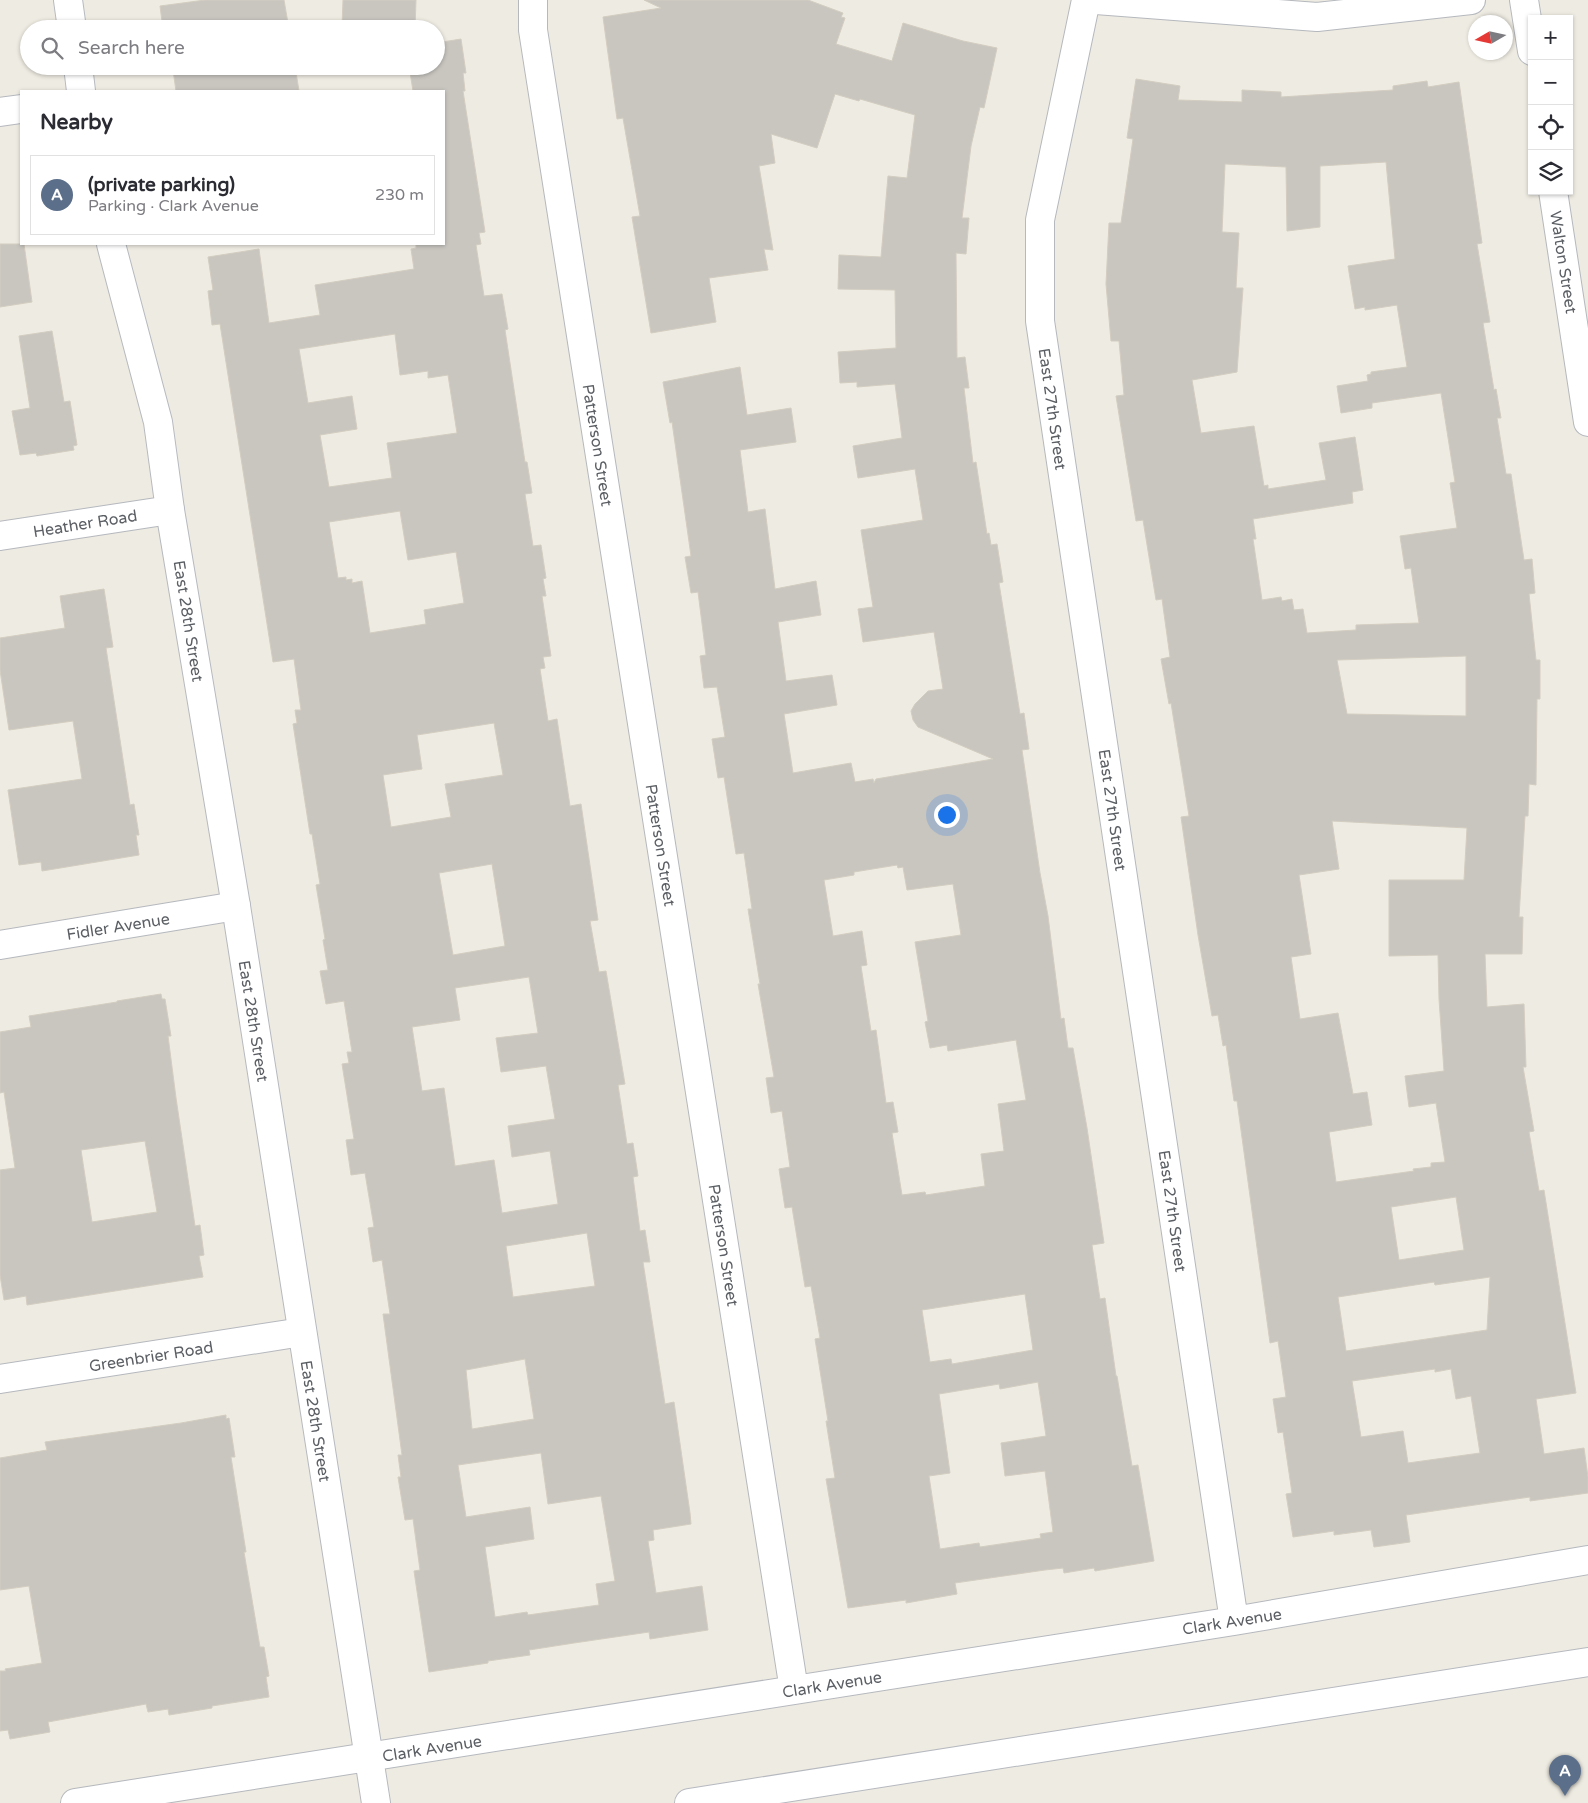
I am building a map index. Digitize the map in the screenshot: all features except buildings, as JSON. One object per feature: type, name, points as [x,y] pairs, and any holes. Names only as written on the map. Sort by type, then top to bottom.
[{"type":"street","points":[[68,0],[71,20]]},
{"type":"street","name":"Patterson Street","points":[[533,0],[533,30],[794,1690]]},
{"type":"street","name":"East 27th Street","points":[[1086,0],[1040,220],[1040,321],[1234,1621]]},
{"type":"street","points":[[1096,0],[1318,17],[1472,0]]},
{"type":"street","points":[[1524,0],[1528,26]]},
{"type":"street","points":[[79,75],[81,90]]},
{"type":"street","points":[[0,112],[20,109]]},
{"type":"street","name":"Walton Street","points":[[1554,195],[1588,422]]},
{"type":"street","name":"East 28th Street","points":[[110,245],[158,422],[170,510],[236,906],[376,1803]]},
{"type":"street","name":"Heather Road","points":[[0,536],[170,510]]},
{"type":"street","name":"Fidler Avenue","points":[[0,945],[236,906]]},
{"type":"street","name":"Greenbrier Road","points":[[0,1380],[302,1332]]},
{"type":"street","name":"Clark Avenue","points":[[75,1803],[1234,1621],[1588,1560]]},
{"type":"street","points":[[690,1803],[1588,1662]]},
{"type":"place","name":"(private parking)","points":[[1565,1796]]}]
